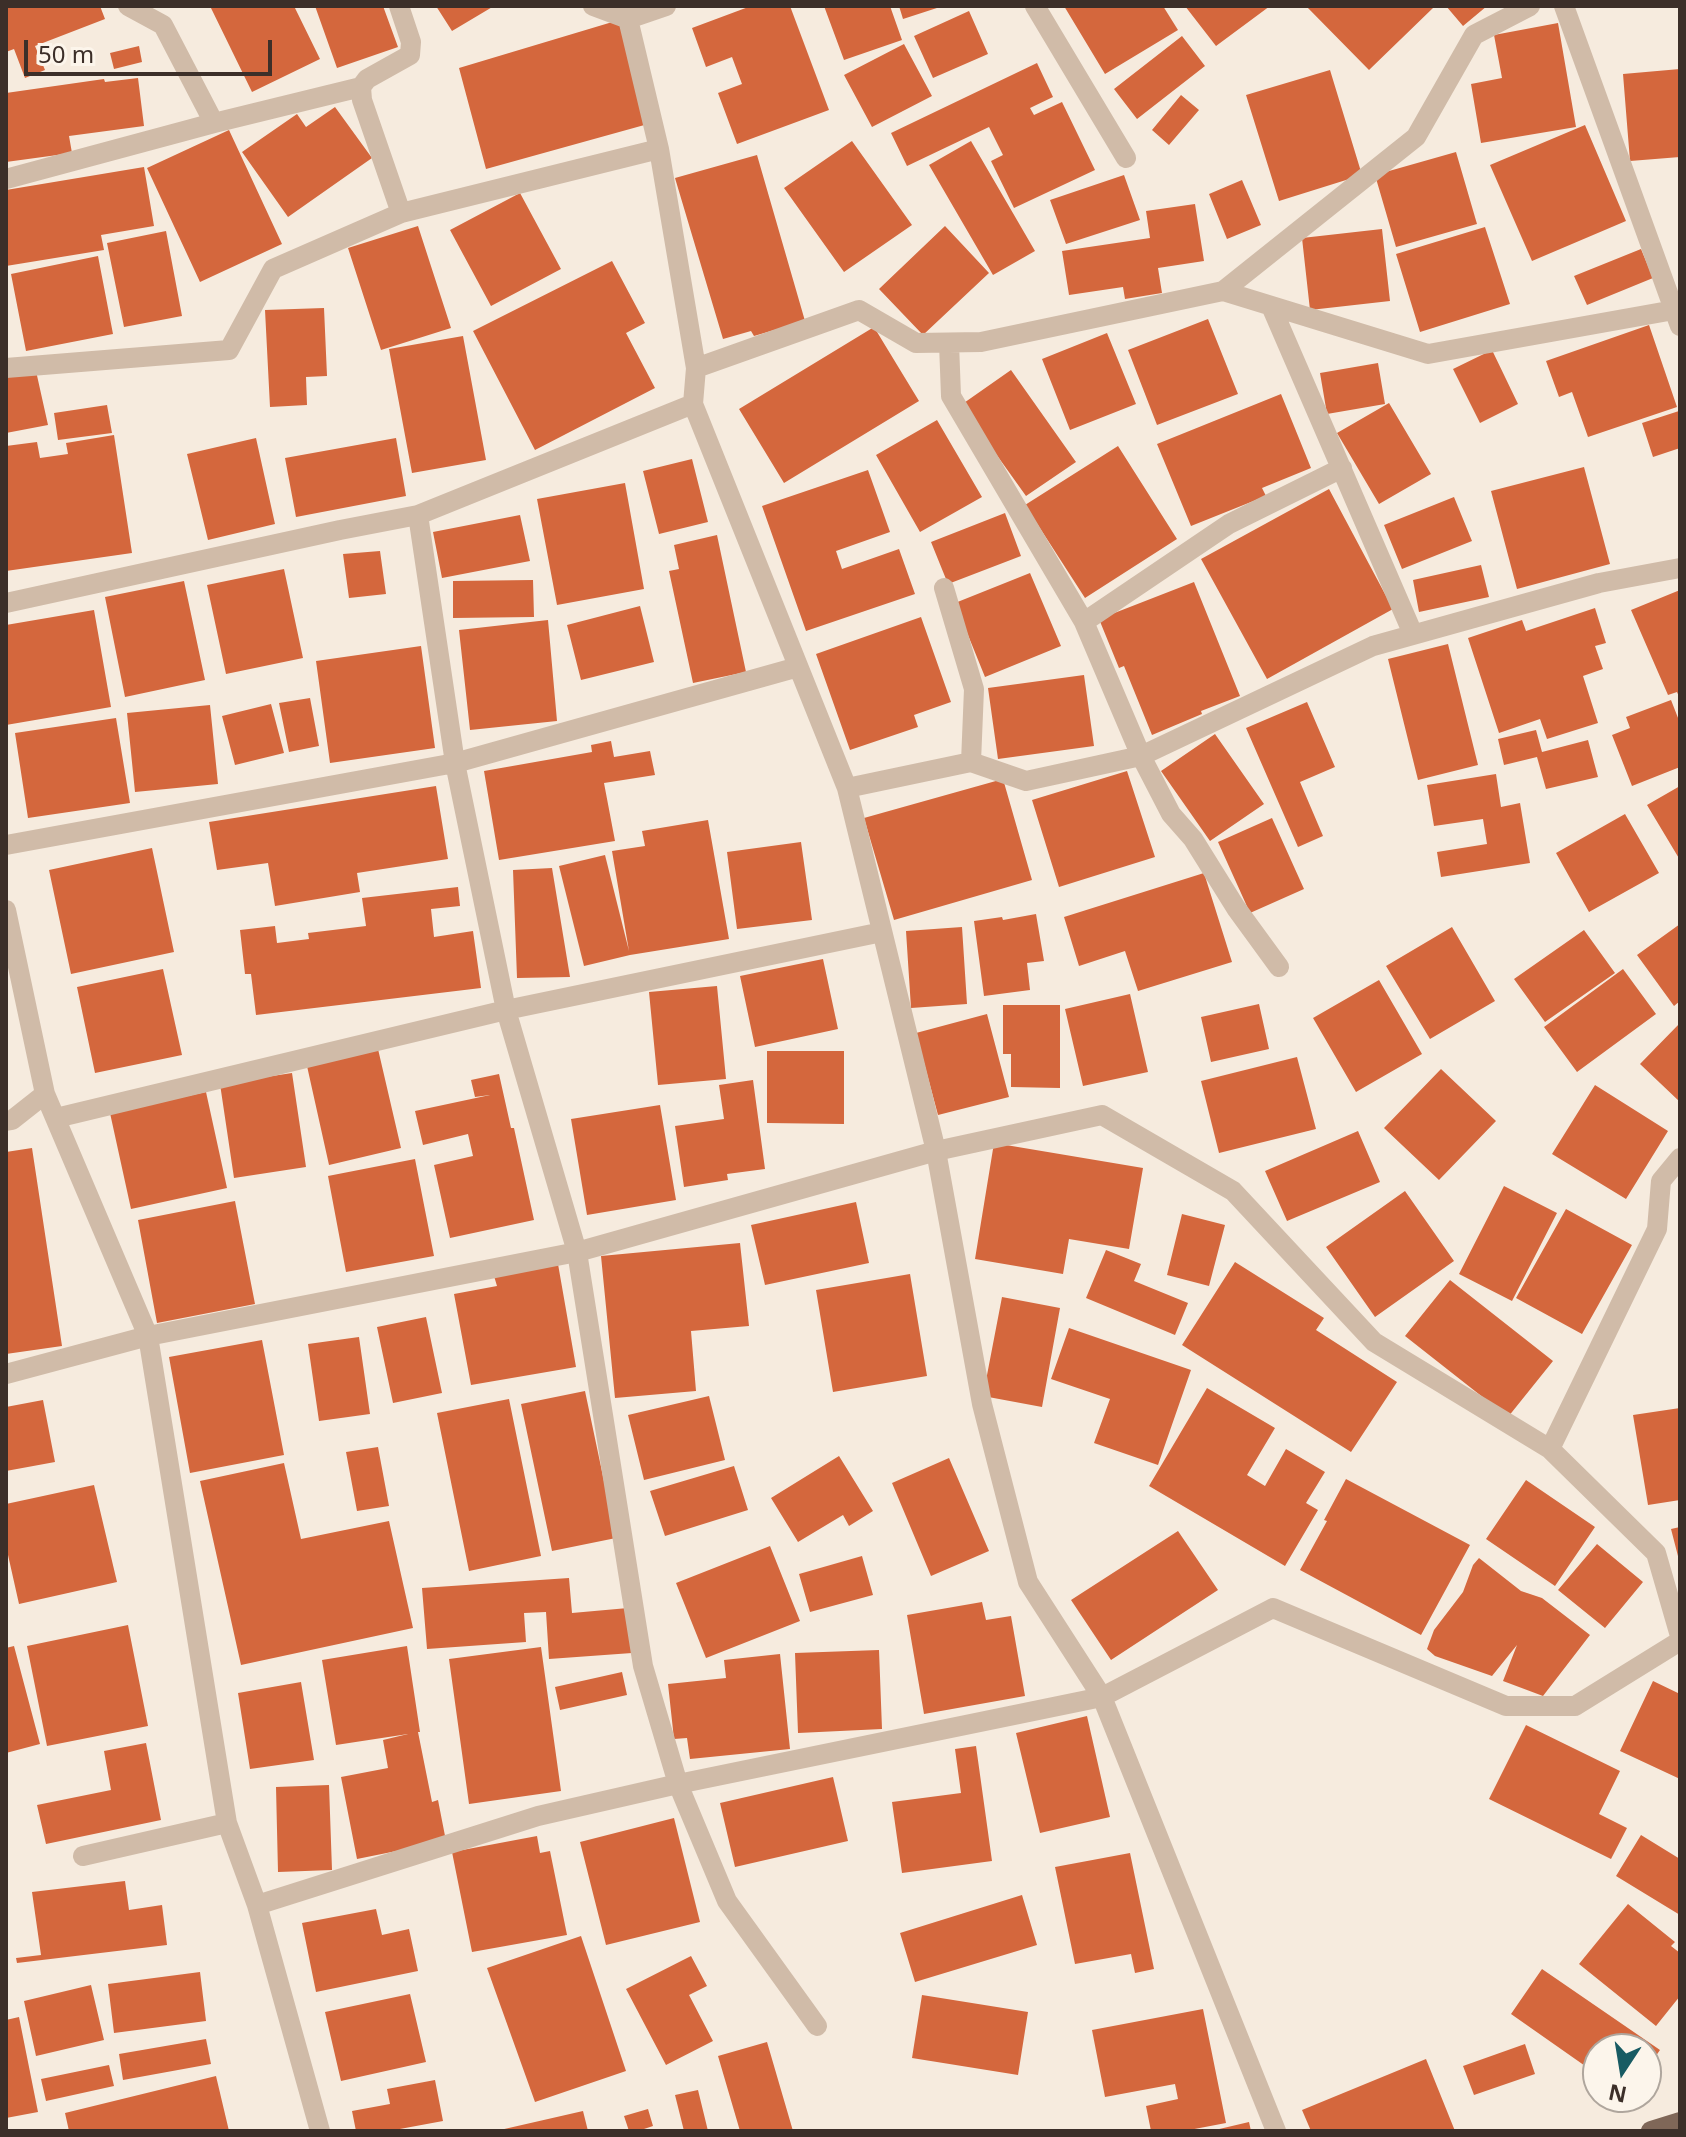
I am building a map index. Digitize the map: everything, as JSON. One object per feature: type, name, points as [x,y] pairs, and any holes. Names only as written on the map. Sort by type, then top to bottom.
[{"type":"main road","points":[[1651,2131],[1680,2122]]},
{"type":"street","points":[[128,6],[163,25],[214,123]]},
{"type":"street","points":[[6,179],[361,87],[367,79],[410,55],[411,42],[399,6]]},
{"type":"street","points":[[593,6],[625,13],[666,6]]},
{"type":"street","points":[[1035,6],[1126,158]]},
{"type":"street","points":[[696,368],[859,310],[916,343],[981,342],[1223,291],[1416,137],[1474,35],[1530,6]]},
{"type":"street","points":[[1223,291],[1428,354],[1677,318],[1564,6]]},
{"type":"street","points":[[625,13],[659,149],[696,368],[693,404],[847,788],[936,1151],[982,1404],[1028,1582],[1102,1697],[1276,2131]]},
{"type":"street","points":[[361,87],[362,100],[401,213]]},
{"type":"street","points":[[6,368],[229,350],[273,269],[401,213],[659,149]]},
{"type":"street","points":[[1271,306],[1413,634]]},
{"type":"street","points":[[949,343],[951,396],[1084,622],[1141,756],[1171,814],[1193,839],[1236,908],[1279,967]]},
{"type":"street","points":[[6,603],[418,515],[693,404]]},
{"type":"street","points":[[1084,622],[1229,524],[1342,468]]},
{"type":"street","points":[[418,515],[455,763],[506,1010],[577,1252],[643,1666],[678,1784],[727,1901],[817,2026]]},
{"type":"street","points":[[847,788],[971,762],[1026,781],[1141,756],[1373,646],[1599,583],[1680,568]]},
{"type":"street","points":[[944,588],[974,689],[971,762]]},
{"type":"street","points":[[6,845],[455,763],[798,667]]},
{"type":"street","points":[[6,910],[45,1094],[148,1336],[227,1823],[257,1905],[320,2131]]},
{"type":"street","points":[[56,1118],[506,1010],[882,932]]},
{"type":"street","points":[[6,1121],[12,1120],[45,1094]]},
{"type":"street","points":[[6,1374],[148,1336],[577,1252],[936,1151],[1102,1115],[1233,1191],[1374,1342],[1550,1449],[1656,1553],[1680,1638],[1575,1706],[1506,1706],[1273,1608],[1102,1697],[678,1784],[538,1816],[257,1905]]},
{"type":"street","points":[[1550,1449],[1657,1229],[1661,1181],[1680,1158]]},
{"type":"street","points":[[83,1856],[227,1823]]},
{"type":"building","points":[[6,6],[100,6],[105,19],[35,46],[45,70],[25,78],[14,49],[6,52]]},
{"type":"building","points":[[210,6],[294,6],[320,59],[252,92]]},
{"type":"building","points":[[315,6],[383,6],[398,47],[337,68]]},
{"type":"building","points":[[436,6],[494,6],[452,31]]},
{"type":"building","points":[[751,6],[790,6],[829,110],[737,144],[718,93],[742,84],[732,57],[706,67],[692,28]]},
{"type":"building","points":[[824,6],[890,6],[902,40],[844,60]]},
{"type":"building","points":[[899,6],[940,6],[940,7],[903,19]]},
{"type":"building","points":[[1064,6],[1163,6],[1178,30],[1105,74]]},
{"type":"building","points":[[1185,6],[1270,6],[1216,46]]},
{"type":"building","points":[[1306,6],[1431,6],[1433,8],[1369,70]]},
{"type":"building","points":[[1446,6],[1487,6],[1463,26]]},
{"type":"building","points":[[969,11],[988,54],[933,78],[914,36]]},
{"type":"building","points":[[619,20],[648,124],[486,169],[459,68]]},
{"type":"building","points":[[1558,23],[1576,127],[1481,143],[1471,84],[1502,78],[1494,35]]},
{"type":"building","points":[[1182,36],[1205,66],[1137,119],[1114,89]]},
{"type":"building","points":[[904,44],[932,96],[872,127],[844,75]]},
{"type":"building","points":[[139,46],[142,62],[114,69],[110,53]]},
{"type":"building","points":[[1037,63],[1053,97],[1030,108],[1034,115],[1062,102],[1095,170],[1014,208],[991,161],[1003,155],[989,127],[907,166],[891,133]]},
{"type":"building","points":[[1680,69],[1680,157],[1630,161],[1623,74]]},
{"type":"building","points":[[1330,70],[1362,175],[1279,201],[1246,95]]},
{"type":"building","points":[[138,78],[144,126],[69,136],[72,153],[6,162],[6,93],[104,79],[105,82]]},
{"type":"building","points":[[1181,95],[1199,110],[1169,145],[1152,130]]},
{"type":"building","points":[[335,107],[372,158],[288,217],[242,152],[297,114],[306,127]]},
{"type":"building","points":[[1585,125],[1626,221],[1532,261],[1490,165]]},
{"type":"building","points":[[229,130],[282,244],[200,282],[147,168]]},
{"type":"building","points":[[852,141],[912,225],[844,272],[784,188]]},
{"type":"building","points":[[971,141],[1035,251],[993,275],[929,165]]},
{"type":"building","points":[[1456,152],[1477,224],[1396,247],[1375,175]]},
{"type":"building","points":[[757,155],[805,321],[754,336],[751,331],[723,339],[675,178]]},
{"type":"building","points":[[144,167],[154,226],[101,235],[104,250],[6,266],[6,190]]},
{"type":"building","points":[[1124,175],[1140,220],[1066,244],[1050,200]]},
{"type":"building","points":[[1242,180],[1261,225],[1227,239],[1209,194]]},
{"type":"building","points":[[520,193],[561,269],[491,306],[450,230]]},
{"type":"building","points":[[1195,204],[1204,261],[1158,268],[1162,293],[1125,299],[1123,287],[1069,295],[1062,251],[1150,238],[1146,211]]},
{"type":"building","points":[[418,226],[451,328],[381,350],[348,248]]},
{"type":"building","points":[[945,226],[989,273],[923,335],[879,289]]},
{"type":"building","points":[[1485,227],[1510,304],[1420,332],[1396,254]]},
{"type":"building","points":[[1382,229],[1390,301],[1310,310],[1302,238]]},
{"type":"building","points":[[166,231],[182,316],[124,327],[107,243]]},
{"type":"building","points":[[1641,249],[1653,278],[1587,305],[1574,276]]},
{"type":"building","points":[[98,256],[113,334],[26,351],[11,274]]},
{"type":"building","points":[[612,261],[645,323],[626,333],[655,388],[535,450],[473,331]]},
{"type":"building","points":[[324,308],[327,376],[306,377],[307,405],[270,407],[265,310]]},
{"type":"building","points":[[1208,319],[1238,394],[1157,425],[1128,350]]},
{"type":"building","points":[[1649,325],[1677,407],[1588,437],[1572,392],[1559,397],[1546,361]]},
{"type":"building","points":[[874,327],[919,401],[784,483],[739,409]]},
{"type":"building","points":[[1107,333],[1136,404],[1070,430],[1042,359]]},
{"type":"building","points":[[463,336],[486,460],[412,473],[389,349]]},
{"type":"building","points":[[1492,350],[1518,404],[1480,423],[1453,369]]},
{"type":"building","points":[[1378,363],[1385,404],[1327,414],[1320,373]]},
{"type":"building","points":[[1011,370],[1076,462],[1026,496],[961,405]]},
{"type":"building","points":[[36,371],[48,425],[6,433],[6,377]]},
{"type":"building","points":[[1281,394],[1311,468],[1262,488],[1266,496],[1191,526],[1157,444]]},
{"type":"building","points":[[1389,403],[1431,474],[1379,504],[1337,433]]},
{"type":"building","points":[[107,405],[112,433],[58,440],[54,413]]},
{"type":"building","points":[[1679,411],[1680,448],[1653,457],[1642,423]]},
{"type":"building","points":[[937,420],[982,497],[920,532],[876,455]]},
{"type":"building","points":[[114,435],[132,553],[6,571],[6,446],[37,442],[40,458],[68,454],[66,443]]},
{"type":"building","points":[[256,438],[275,524],[208,540],[187,454]]},
{"type":"building","points":[[396,438],[406,496],[296,517],[285,458]]},
{"type":"building","points":[[1118,446],[1177,539],[1085,598],[1025,505]]},
{"type":"building","points":[[692,459],[708,522],[659,534],[643,471]]},
{"type":"building","points":[[1584,467],[1610,564],[1517,589],[1491,491]]},
{"type":"building","points":[[868,470],[890,532],[836,551],[842,569],[899,549],[915,594],[806,631],[762,506]]},
{"type":"building","points":[[625,483],[644,589],[557,605],[537,499]]},
{"type":"building","points":[[1329,489],[1393,609],[1267,679],[1201,559]]},
{"type":"building","points":[[1454,497],[1472,541],[1402,569],[1384,525]]},
{"type":"building","points":[[1005,513],[1021,556],[948,584],[931,542]]},
{"type":"building","points":[[520,515],[530,561],[442,578],[433,532]]},
{"type":"building","points":[[717,535],[746,672],[693,683],[669,571],[679,569],[674,545]]},
{"type":"building","points":[[380,551],[386,594],[349,598],[343,554]]},
{"type":"building","points":[[1481,565],[1489,597],[1419,612],[1413,580]]},
{"type":"building","points":[[284,569],[303,658],[226,674],[207,585]]},
{"type":"building","points":[[1030,573],[1061,646],[985,677],[955,603]]},
{"type":"building","points":[[533,580],[534,617],[453,618],[453,581]]},
{"type":"building","points":[[184,581],[205,680],[125,697],[105,597]]},
{"type":"building","points":[[1194,582],[1240,696],[1152,735],[1124,666],[1119,668],[1099,619]]},
{"type":"building","points":[[1680,590],[1680,699],[1677,692],[1668,695],[1631,610]]},
{"type":"building","points":[[640,606],[654,662],[581,680],[567,625]]},
{"type":"building","points":[[1595,608],[1606,643],[1595,646],[1603,669],[1583,676],[1598,723],[1547,739],[1540,719],[1499,733],[1468,638],[1522,620],[1526,631]]},
{"type":"building","points":[[94,610],[111,707],[6,725],[6,625]]},
{"type":"building","points":[[921,617],[951,702],[914,715],[918,727],[850,750],[816,654]]},
{"type":"building","points":[[548,620],[557,721],[470,730],[459,630]]},
{"type":"building","points":[[1448,644],[1478,765],[1418,780],[1388,659]]},
{"type":"building","points":[[421,646],[435,748],[330,763],[316,661]]},
{"type":"building","points":[[1084,675],[1094,746],[998,759],[988,688]]},
{"type":"building","points":[[310,698],[319,746],[289,752],[279,703]]},
{"type":"building","points":[[1671,700],[1680,723],[1680,767],[1632,786],[1612,735],[1630,728],[1626,717]]},
{"type":"building","points":[[1307,702],[1335,767],[1300,782],[1323,836],[1298,847],[1246,728]]},
{"type":"building","points":[[271,704],[284,753],[235,765],[222,716]]},
{"type":"building","points":[[210,705],[218,784],[135,792],[127,713]]},
{"type":"building","points":[[116,718],[130,803],[28,818],[15,733]]},
{"type":"building","points":[[1536,730],[1542,752],[1588,740],[1598,777],[1546,789],[1537,757],[1504,765],[1498,739]]},
{"type":"building","points":[[1215,734],[1264,804],[1210,841],[1161,771]]},
{"type":"building","points":[[611,741],[614,757],[650,751],[655,775],[604,783],[615,841],[499,860],[484,771],[592,752],[591,745]]},
{"type":"building","points":[[1127,771],[1155,857],[1059,887],[1032,800]]},
{"type":"building","points":[[1496,774],[1501,807],[1520,803],[1530,863],[1441,877],[1437,852],[1487,844],[1483,819],[1434,826],[1427,785]]},
{"type":"building","points":[[1003,779],[1032,880],[894,920],[864,818]]},
{"type":"building","points":[[436,786],[448,859],[357,873],[360,892],[275,906],[268,863],[217,870],[209,822]]},
{"type":"building","points":[[1680,786],[1680,860],[1647,805]]},
{"type":"building","points":[[1625,814],[1659,873],[1589,912],[1556,853]]},
{"type":"building","points":[[1272,818],[1304,889],[1250,913],[1218,842]]},
{"type":"building","points":[[708,820],[729,939],[584,966],[559,866],[605,855],[629,951],[612,851],[645,846],[642,831]]},
{"type":"building","points":[[801,842],[812,920],[737,929],[727,852]]},
{"type":"building","points":[[152,848],[174,952],[71,974],[49,870]]},
{"type":"building","points":[[552,868],[570,977],[517,978],[513,870]]},
{"type":"building","points":[[1204,873],[1232,962],[1138,991],[1125,951],[1079,966],[1064,917]]},
{"type":"building","points":[[458,887],[460,906],[431,909],[434,937],[473,931],[481,988],[256,1015],[251,974],[245,974],[240,930],[275,926],[277,943],[309,939],[308,933],[366,926],[362,898]]},
{"type":"building","points":[[1036,914],[1044,961],[1027,963],[1030,990],[984,996],[974,921]]},
{"type":"building","points":[[1680,924],[1680,1001],[1674,1006],[1637,955]]},
{"type":"building","points":[[962,927],[967,1004],[911,1008],[906,931]]},
{"type":"building","points":[[1452,927],[1495,1001],[1430,1039],[1386,966]]},
{"type":"building","points":[[1584,930],[1615,973],[1545,1022],[1514,979]]},
{"type":"building","points":[[823,959],[838,1029],[755,1047],[740,976]]},
{"type":"building","points":[[163,969],[182,1055],[95,1073],[77,987]]},
{"type":"building","points":[[1623,969],[1656,1014],[1577,1072],[1544,1027]]},
{"type":"building","points":[[1379,980],[1422,1054],[1356,1092],[1313,1018]]},
{"type":"building","points":[[717,986],[726,1079],[658,1085],[649,992]]},
{"type":"building","points":[[1130,994],[1148,1072],[1083,1086],[1065,1009]]},
{"type":"building","points":[[1259,1004],[1269,1049],[1211,1062],[1201,1017]]},
{"type":"building","points":[[1003,1005],[1060,1005],[1060,1088],[1011,1087],[1011,1054],[1003,1054]]},
{"type":"building","points":[[987,1014],[1009,1097],[938,1115],[916,1033]]},
{"type":"building","points":[[1680,1023],[1680,1102],[1640,1064]]},
{"type":"building","points":[[378,1049],[401,1148],[329,1165],[307,1066]]},
{"type":"building","points":[[767,1051],[844,1051],[844,1124],[767,1123]]},
{"type":"building","points":[[1297,1057],[1316,1129],[1219,1153],[1201,1081]]},
{"type":"building","points":[[1441,1069],[1496,1121],[1439,1180],[1384,1128]]},
{"type":"building","points":[[292,1073],[306,1167],[234,1178],[220,1084]]},
{"type":"building","points":[[499,1074],[534,1220],[450,1238],[434,1165],[473,1156],[468,1134],[423,1145],[415,1111],[490,1095],[475,1097],[471,1080]]},
{"type":"building","points":[[753,1080],[765,1169],[727,1174],[728,1180],[684,1187],[675,1126],[724,1119],[719,1085]]},
{"type":"building","points":[[1595,1085],[1668,1131],[1626,1199],[1552,1154]]},
{"type":"building","points":[[206,1092],[227,1188],[131,1209],[110,1113]]},
{"type":"building","points":[[660,1105],[676,1200],[587,1215],[571,1119]]},
{"type":"building","points":[[1358,1131],[1380,1182],[1287,1221],[1265,1171]]},
{"type":"building","points":[[994,1143],[1143,1168],[1129,1249],[1069,1239],[1063,1274],[975,1259]]},
{"type":"building","points":[[32,1148],[62,1346],[6,1354],[6,1152]]},
{"type":"building","points":[[415,1159],[434,1256],[346,1272],[328,1176]]},
{"type":"building","points":[[1504,1186],[1557,1213],[1512,1301],[1459,1274]]},
{"type":"building","points":[[1405,1191],[1454,1261],[1375,1317],[1326,1247]]},
{"type":"building","points":[[235,1201],[255,1304],[157,1323],[138,1220]]},
{"type":"building","points":[[856,1202],[869,1263],[765,1285],[751,1225]]},
{"type":"building","points":[[1566,1209],[1632,1245],[1582,1334],[1516,1298]]},
{"type":"building","points":[[1182,1214],[1225,1225],[1209,1286],[1167,1275]]},
{"type":"building","points":[[740,1243],[749,1326],[691,1331],[696,1391],[615,1398],[601,1256]]},
{"type":"building","points":[[1106,1250],[1141,1264],[1134,1281],[1188,1303],[1175,1335],[1086,1298]]},
{"type":"building","points":[[1235,1262],[1324,1318],[1316,1330],[1397,1382],[1351,1452],[1182,1345]]},
{"type":"building","points":[[558,1264],[576,1367],[471,1385],[454,1294],[497,1286],[494,1276]]},
{"type":"building","points":[[910,1274],[927,1376],[833,1392],[816,1290]]},
{"type":"building","points":[[1450,1280],[1553,1361],[1508,1417],[1405,1336]]},
{"type":"building","points":[[1002,1297],[1060,1308],[1042,1407],[983,1396]]},
{"type":"building","points":[[426,1317],[442,1393],[393,1403],[377,1327]]},
{"type":"building","points":[[1069,1328],[1191,1370],[1158,1465],[1094,1443],[1110,1399],[1051,1379]]},
{"type":"building","points":[[359,1337],[370,1414],[319,1421],[308,1344]]},
{"type":"building","points":[[262,1340],[284,1455],[190,1473],[169,1357]]},
{"type":"building","points":[[1207,1388],[1275,1428],[1247,1475],[1265,1486],[1286,1449],[1325,1472],[1306,1503],[1318,1510],[1285,1566],[1149,1486]]},
{"type":"building","points":[[585,1391],[616,1538],[552,1551],[521,1404]]},
{"type":"building","points":[[709,1396],[725,1460],[644,1480],[628,1415]]},
{"type":"building","points":[[509,1399],[541,1556],[469,1571],[437,1413]]},
{"type":"building","points":[[43,1400],[55,1462],[6,1471],[6,1407]]},
{"type":"building","points":[[1680,1408],[1680,1500],[1648,1505],[1633,1415]]},
{"type":"building","points":[[378,1447],[389,1506],[357,1511],[346,1452]]},
{"type":"building","points":[[839,1456],[873,1511],[849,1526],[843,1515],[798,1542],[771,1498]]},
{"type":"building","points":[[949,1458],[989,1551],[931,1576],[892,1483]]},
{"type":"building","points":[[284,1463],[301,1539],[389,1521],[413,1628],[241,1665],[200,1481]]},
{"type":"building","points":[[734,1466],[748,1510],[665,1536],[650,1491]]},
{"type":"building","points":[[1346,1479],[1470,1545],[1421,1635],[1300,1570]]},
{"type":"building","points":[[1526,1480],[1595,1527],[1555,1586],[1486,1539]]},
{"type":"building","points":[[94,1485],[117,1582],[19,1604],[6,1546],[6,1504]]},
{"type":"building","points":[[1680,1527],[1680,1560],[1679,1560],[1671,1529]]},
{"type":"building","points":[[1178,1531],[1218,1590],[1111,1660],[1071,1600]]},
{"type":"building","points":[[1597,1544],[1643,1582],[1605,1628],[1558,1590]]},
{"type":"building","points":[[770,1546],[800,1621],[706,1658],[676,1583]]},
{"type":"building","points":[[862,1556],[873,1595],[810,1612],[799,1574]]},
{"type":"building","points":[[1479,1558],[1521,1591],[1542,1598],[1590,1635],[1543,1696],[1503,1681],[1517,1645],[1492,1676],[1435,1656],[1427,1649],[1434,1630],[1463,1592],[1473,1565]]},
{"type":"building","points":[[569,1578],[572,1613],[628,1608],[632,1653],[549,1659],[546,1612],[524,1613],[526,1642],[427,1649],[422,1588]]},
{"type":"building","points":[[982,1602],[986,1620],[1011,1616],[1025,1696],[924,1714],[907,1615]]},
{"type":"building","points":[[128,1625],[148,1726],[47,1746],[27,1646]]},
{"type":"building","points":[[14,1646],[40,1744],[6,1753],[6,1648]]},
{"type":"building","points":[[407,1646],[418,1732],[432,1802],[438,1800],[446,1841],[357,1859],[341,1777],[388,1768],[383,1740],[408,1734],[336,1745],[322,1660]]},
{"type":"building","points":[[541,1647],[561,1791],[469,1804],[449,1659]]},
{"type":"building","points":[[879,1650],[882,1729],[798,1733],[795,1653]]},
{"type":"building","points":[[780,1654],[790,1749],[690,1759],[687,1738],[674,1739],[668,1684],[726,1678],[724,1660]]},
{"type":"building","points":[[622,1672],[627,1695],[560,1710],[555,1687]]},
{"type":"building","points":[[1653,1681],[1680,1694],[1680,1779],[1620,1751]]},
{"type":"building","points":[[301,1682],[314,1760],[250,1769],[238,1693]]},
{"type":"building","points":[[1087,1716],[1110,1817],[1040,1833],[1016,1733]]},
{"type":"building","points":[[1526,1725],[1620,1771],[1599,1814],[1627,1828],[1611,1859],[1489,1799]]},
{"type":"building","points":[[146,1743],[161,1820],[46,1844],[37,1805],[111,1790],[104,1751]]},
{"type":"building","points":[[976,1746],[992,1861],[902,1873],[892,1802],[961,1793],[955,1749]]},
{"type":"building","points":[[833,1777],[848,1841],[735,1867],[720,1803]]},
{"type":"building","points":[[329,1785],[332,1870],[278,1872],[276,1787]]},
{"type":"building","points":[[674,1818],[700,1922],[606,1945],[580,1842]]},
{"type":"building","points":[[1641,1835],[1680,1859],[1680,1915],[1616,1876]]},
{"type":"building","points":[[537,1836],[540,1853],[550,1851],[567,1935],[472,1952],[452,1852]]},
{"type":"building","points":[[1130,1853],[1154,1969],[1135,1973],[1131,1954],[1075,1964],[1055,1867]]},
{"type":"building","points":[[125,1881],[129,1910],[162,1905],[167,1945],[17,1963],[16,1958],[41,1955],[32,1892]]},
{"type":"building","points":[[1022,1895],[1037,1945],[915,1982],[900,1933]]},
{"type":"building","points":[[1628,1904],[1675,1942],[1671,1946],[1680,1953],[1680,1996],[1656,2026],[1579,1964]]},
{"type":"building","points":[[376,1909],[382,1935],[409,1929],[418,1971],[316,1992],[302,1923]]},
{"type":"building","points":[[581,1936],[626,2071],[535,2102],[487,1968]]},
{"type":"building","points":[[691,1956],[707,1986],[689,1995],[713,2041],[666,2065],[626,1989]]},
{"type":"building","points":[[1542,1969],[1635,2033],[1582,2033],[1582,2064],[1511,2014]]},
{"type":"building","points":[[200,1972],[206,2021],[114,2033],[108,1984]]},
{"type":"building","points":[[91,1985],[104,2040],[36,2056],[24,2001]]},
{"type":"building","points":[[410,1994],[426,2062],[341,2081],[325,2012]]},
{"type":"building","points":[[922,1995],[1028,2012],[1018,2075],[912,2058]]},
{"type":"building","points":[[1203,2009],[1226,2123],[1184,2131],[1151,2131],[1146,2106],[1178,2099],[1175,2084],[1105,2097],[1092,2030]]},
{"type":"building","points":[[19,2017],[38,2112],[6,2118],[6,2020]]},
{"type":"building","points":[[206,2039],[211,2064],[123,2080],[119,2054]]},
{"type":"building","points":[[767,2042],[793,2131],[740,2131],[718,2056]]},
{"type":"building","points":[[1525,2044],[1535,2074],[1474,2095],[1463,2066]]},
{"type":"building","points":[[1426,2059],[1455,2131],[1311,2131],[1302,2110]]},
{"type":"building","points":[[109,2065],[114,2086],[46,2101],[41,2079]]},
{"type":"building","points":[[216,2076],[229,2131],[69,2131],[65,2113]]},
{"type":"building","points":[[435,2080],[443,2121],[389,2131],[356,2131],[352,2111],[390,2104],[387,2089]]},
{"type":"building","points":[[698,2090],[708,2131],[684,2131],[675,2095]]},
{"type":"building","points":[[648,2109],[653,2126],[629,2131],[624,2116]]},
{"type":"building","points":[[583,2111],[588,2131],[500,2131],[500,2130]]},
{"type":"building","points":[[1249,2122],[1251,2131],[1215,2130]]}]
